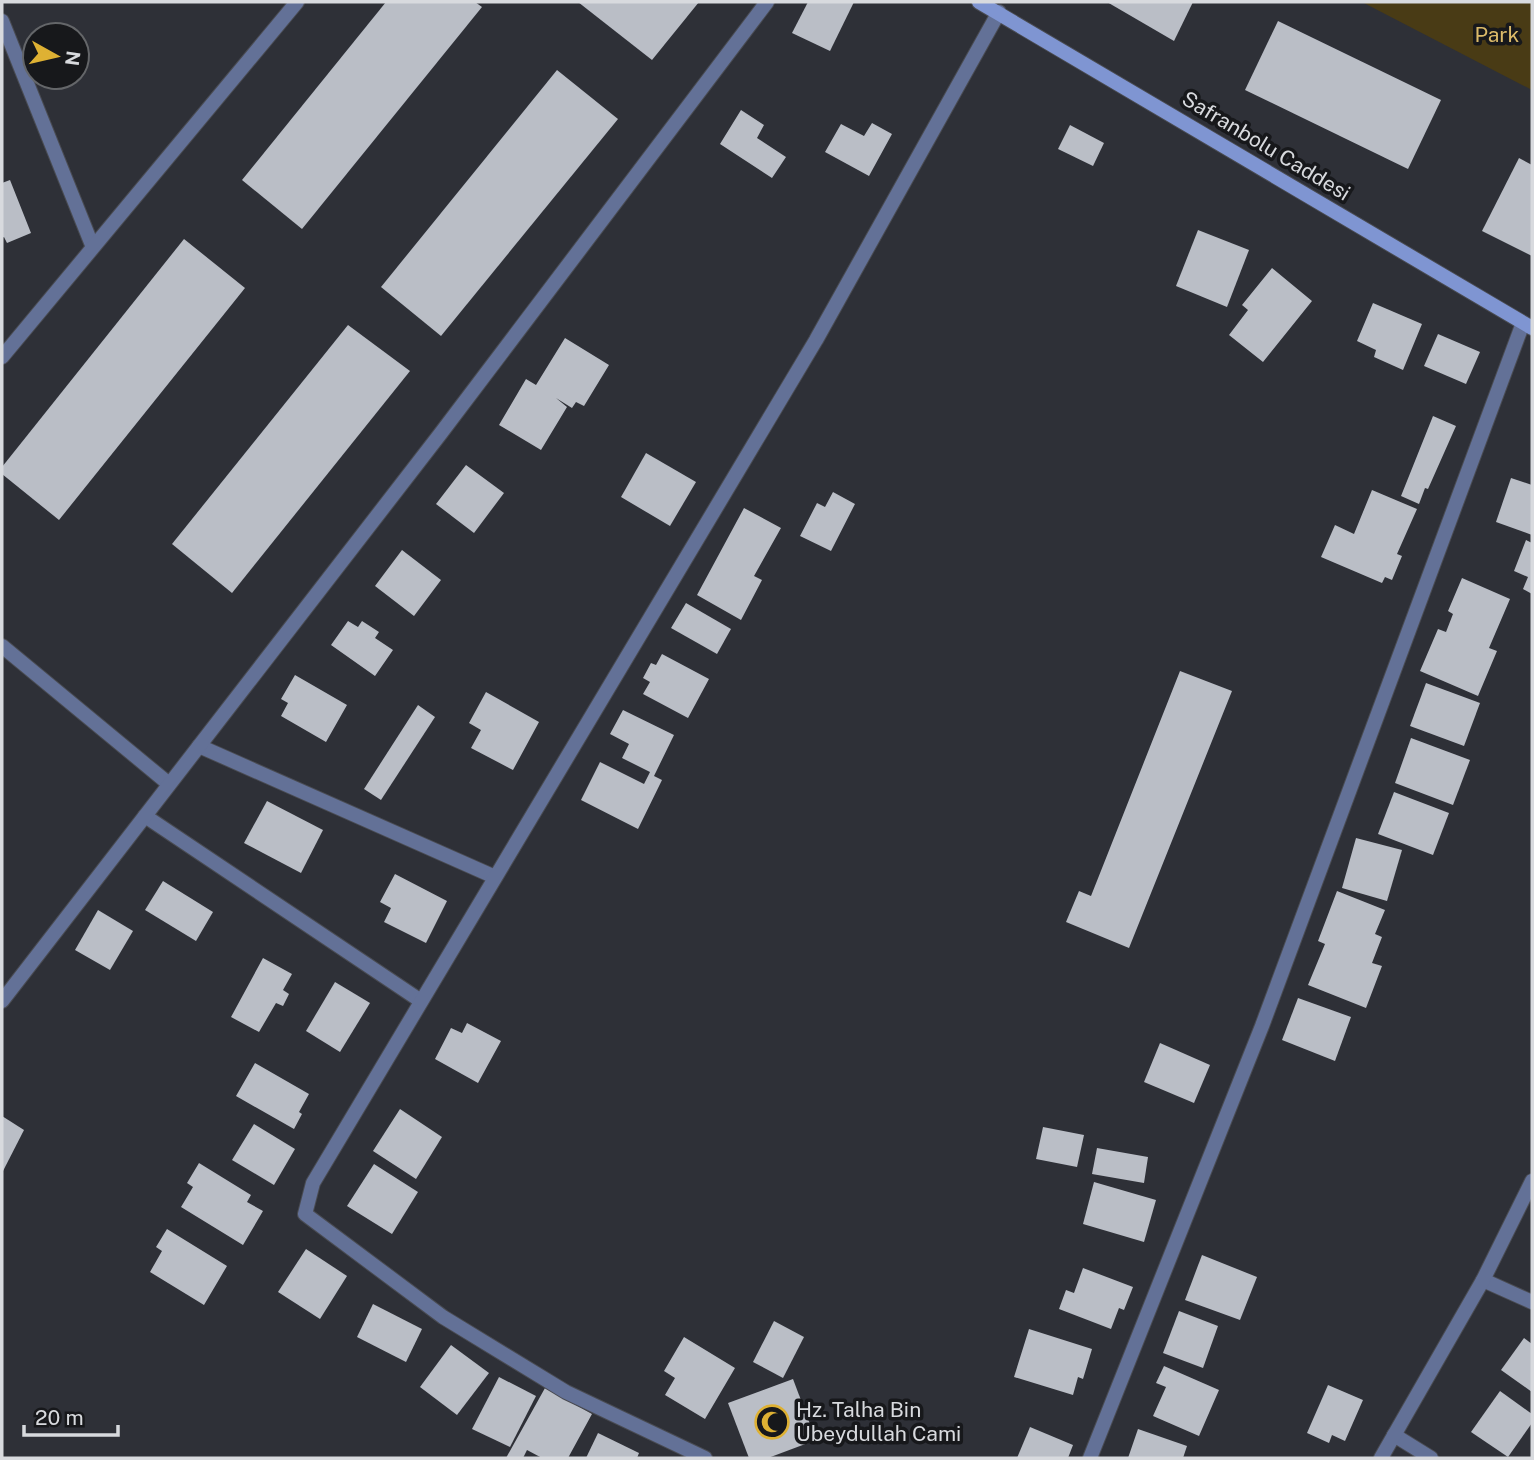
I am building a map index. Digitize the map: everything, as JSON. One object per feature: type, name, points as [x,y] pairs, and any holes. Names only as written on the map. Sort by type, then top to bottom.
[{"type":"street","points":[[2,357],[92,245],[297,2]]},
{"type":"street","points":[[2,1002],[767,2]]},
{"type":"street","name":"Safranbolu Caddesi","points":[[979,2],[1527,326]]},
{"type":"street","points":[[705,1458],[566,1392],[454,1324],[305,1214],[313,1183],[816,340],[999,12]]},
{"type":"street","points":[[2,21],[92,245]]},
{"type":"street","points":[[1090,1458],[1262,1026],[1527,326]]},
{"type":"street","points":[[2,646],[169,784]]},
{"type":"street","points":[[199,746],[495,877]]},
{"type":"street","points":[[145,816],[421,1001]]},
{"type":"street","points":[[1381,1458],[1483,1280],[1532,1181]]},
{"type":"street","points":[[1483,1280],[1532,1302]]},
{"type":"street","points":[[1394,1435],[1431,1458]]},
{"type":"green space","name":"Park","points":[[1362,2],[1532,2],[1532,90]]},
{"type":"building","points":[[386,2],[475,2],[482,7],[302,229],[242,180]]},
{"type":"building","points":[[578,2],[699,2],[652,60]]},
{"type":"building","points":[[808,2],[854,2],[830,51],[792,33]]},
{"type":"building","points":[[1107,2],[1193,2],[1174,41]]},
{"type":"building","points":[[1278,21],[1441,100],[1408,169],[1245,90]]},
{"type":"building","points":[[557,70],[618,119],[441,336],[381,287]]},
{"type":"building","points":[[741,110],[764,125],[757,138],[786,157],[772,178],[720,144]]},
{"type":"building","points":[[872,123],[892,134],[869,176],[825,152],[841,124],[864,136]]},
{"type":"building","points":[[1070,125],[1104,143],[1093,166],[1058,149]]},
{"type":"building","points":[[1519,158],[1532,165],[1532,256],[1482,231]]},
{"type":"building","points":[[10,180],[31,233],[7,243],[4,237],[2,238],[2,183]]},
{"type":"building","points":[[1198,230],[1249,250],[1227,307],[1176,286]]},
{"type":"building","points":[[184,239],[245,288],[59,520],[2,474],[2,467]]},
{"type":"building","points":[[1272,268],[1312,301],[1263,362],[1229,335],[1248,310],[1242,305]]},
{"type":"building","points":[[1373,303],[1422,324],[1403,370],[1374,357],[1376,350],[1357,341]]},
{"type":"building","points":[[348,325],[410,371],[232,593],[172,544]]},
{"type":"building","points":[[1438,334],[1480,352],[1466,384],[1424,366]]},
{"type":"building","points":[[565,338],[609,365],[584,406],[576,402],[572,408],[556,398],[567,407],[541,450],[499,425],[526,379],[536,385]]},
{"type":"building","points":[[1433,416],[1456,426],[1419,504],[1401,496]]},
{"type":"building","points":[[646,453],[696,482],[670,526],[621,497]]},
{"type":"building","points":[[466,465],[504,493],[474,533],[436,504]]},
{"type":"building","points":[[1511,478],[1532,485],[1532,535],[1496,522]]},
{"type":"building","points":[[1372,490],[1417,509],[1397,554],[1402,556],[1392,580],[1385,577],[1382,583],[1321,557],[1335,525],[1354,534]]},
{"type":"building","points":[[833,492],[855,504],[831,551],[800,536],[817,503],[825,507]]},
{"type":"building","points":[[744,508],[781,528],[754,576],[762,580],[741,620],[697,595]]},
{"type":"building","points":[[1526,540],[1532,543],[1532,594],[1523,589],[1528,577],[1514,571]]},
{"type":"building","points":[[402,550],[441,580],[414,616],[375,586]]},
{"type":"building","points":[[1462,578],[1510,599],[1489,648],[1497,651],[1478,696],[1420,671],[1438,629],[1446,632],[1453,614],[1448,611]]},
{"type":"building","points":[[686,603],[731,629],[717,654],[671,628]]},
{"type":"building","points":[[348,621],[358,627],[362,621],[379,632],[375,638],[393,650],[375,676],[331,645]]},
{"type":"building","points":[[662,654],[709,679],[688,718],[643,694],[650,682],[643,678],[651,663],[656,665]]},
{"type":"building","points":[[1180,671],[1232,691],[1129,948],[1066,922],[1079,891],[1091,896]]},
{"type":"building","points":[[295,675],[347,705],[326,742],[281,716],[288,703],[281,699]]},
{"type":"building","points":[[1426,683],[1480,703],[1464,746],[1410,726]]},
{"type":"building","points":[[486,692],[539,722],[513,770],[471,748],[481,730],[469,723]]},
{"type":"building","points":[[418,705],[435,717],[381,800],[364,789]]},
{"type":"building","points":[[623,710],[674,735],[654,776],[662,780],[638,829],[581,800],[600,762],[644,784],[650,772],[622,758],[629,744],[610,734]]},
{"type":"building","points":[[1411,738],[1470,760],[1453,805],[1395,783]]},
{"type":"building","points":[[1394,792],[1449,813],[1433,855],[1378,834]]},
{"type":"building","points":[[267,801],[323,830],[301,873],[244,843]]},
{"type":"building","points":[[1356,838],[1402,850],[1387,901],[1342,888]]},
{"type":"building","points":[[395,874],[447,901],[426,943],[384,922],[391,908],[380,902]]},
{"type":"building","points":[[163,881],[213,912],[196,941],[145,910]]},
{"type":"building","points":[[1337,891],[1385,910],[1375,934],[1382,937],[1372,963],[1382,966],[1366,1008],[1308,985],[1325,944],[1318,941]]},
{"type":"building","points":[[98,910],[133,931],[110,970],[75,950]]},
{"type":"building","points":[[263,958],[292,974],[283,990],[289,994],[283,1006],[276,1003],[259,1032],[231,1017]]},
{"type":"building","points":[[335,982],[370,1003],[340,1052],[306,1031]]},
{"type":"building","points":[[1298,998],[1351,1017],[1335,1061],[1282,1040]]},
{"type":"building","points":[[467,1023],[501,1041],[478,1083],[435,1059],[451,1028],[462,1033]]},
{"type":"building","points":[[1160,1043],[1210,1065],[1194,1103],[1144,1082]]},
{"type":"building","points":[[255,1063],[309,1094],[299,1112],[302,1114],[294,1129],[236,1096]]},
{"type":"building","points":[[400,1109],[442,1137],[416,1179],[373,1151]]},
{"type":"building","points":[[2,1116],[24,1130],[2,1173]]},
{"type":"building","points":[[254,1124],[295,1149],[274,1185],[232,1160]]},
{"type":"building","points":[[1043,1127],[1084,1135],[1077,1167],[1036,1159]]},
{"type":"building","points":[[1097,1148],[1148,1157],[1144,1183],[1092,1174]]},
{"type":"building","points":[[199,1163],[251,1195],[247,1202],[263,1211],[243,1245],[181,1207],[193,1187],[187,1183]]},
{"type":"building","points":[[374,1164],[418,1192],[392,1234],[347,1206]]},
{"type":"building","points":[[1094,1182],[1156,1200],[1144,1242],[1083,1224]]},
{"type":"building","points":[[167,1229],[227,1266],[204,1305],[150,1272],[162,1251],[156,1247]]},
{"type":"building","points":[[306,1249],[347,1276],[320,1319],[278,1292]]},
{"type":"building","points":[[1202,1255],[1257,1277],[1240,1320],[1185,1300]]},
{"type":"building","points":[[1083,1268],[1133,1287],[1124,1310],[1119,1308],[1111,1329],[1059,1309],[1066,1290],[1074,1293]]},
{"type":"building","points":[[373,1304],[422,1329],[406,1362],[357,1337]]},
{"type":"building","points":[[1179,1311],[1218,1326],[1203,1368],[1163,1353]]},
{"type":"building","points":[[774,1321],[804,1337],[783,1378],[753,1362]]},
{"type":"building","points":[[1029,1329],[1092,1349],[1083,1379],[1078,1377],[1073,1395],[1014,1377]]},
{"type":"building","points":[[684,1337],[735,1368],[705,1419],[665,1395],[675,1378],[664,1371]]},
{"type":"building","points":[[1524,1338],[1532,1344],[1532,1392],[1501,1370]]},
{"type":"building","points":[[451,1345],[489,1373],[457,1415],[420,1387]]},
{"type":"building","points":[[1164,1366],[1219,1390],[1199,1436],[1153,1416],[1166,1387],[1156,1383]]},
{"type":"building","points":[[499,1377],[536,1396],[510,1447],[472,1429]]},
{"type":"building","name":"Hz. Talha Bin Ubeydullah Cami","points":[[793,1379],[816,1440],[768,1458],[749,1458],[728,1403]]},
{"type":"building","points":[[1328,1385],[1363,1400],[1345,1441],[1332,1435],[1329,1443],[1307,1433]]},
{"type":"building","points":[[545,1388],[592,1414],[568,1458],[542,1458],[527,1450],[523,1458],[506,1458]]},
{"type":"building","points":[[1500,1391],[1532,1414],[1532,1423],[1508,1457],[1471,1432]]},
{"type":"building","points":[[1030,1427],[1073,1445],[1068,1458],[1017,1458]]},
{"type":"building","points":[[1138,1429],[1187,1446],[1183,1458],[1128,1458]]},
{"type":"building","points":[[598,1433],[639,1453],[637,1458],[586,1458]]},
{"type":"place","name":"Hz. Talha Bin Ubeydullah Cami","points":[[772,1422]]}]
